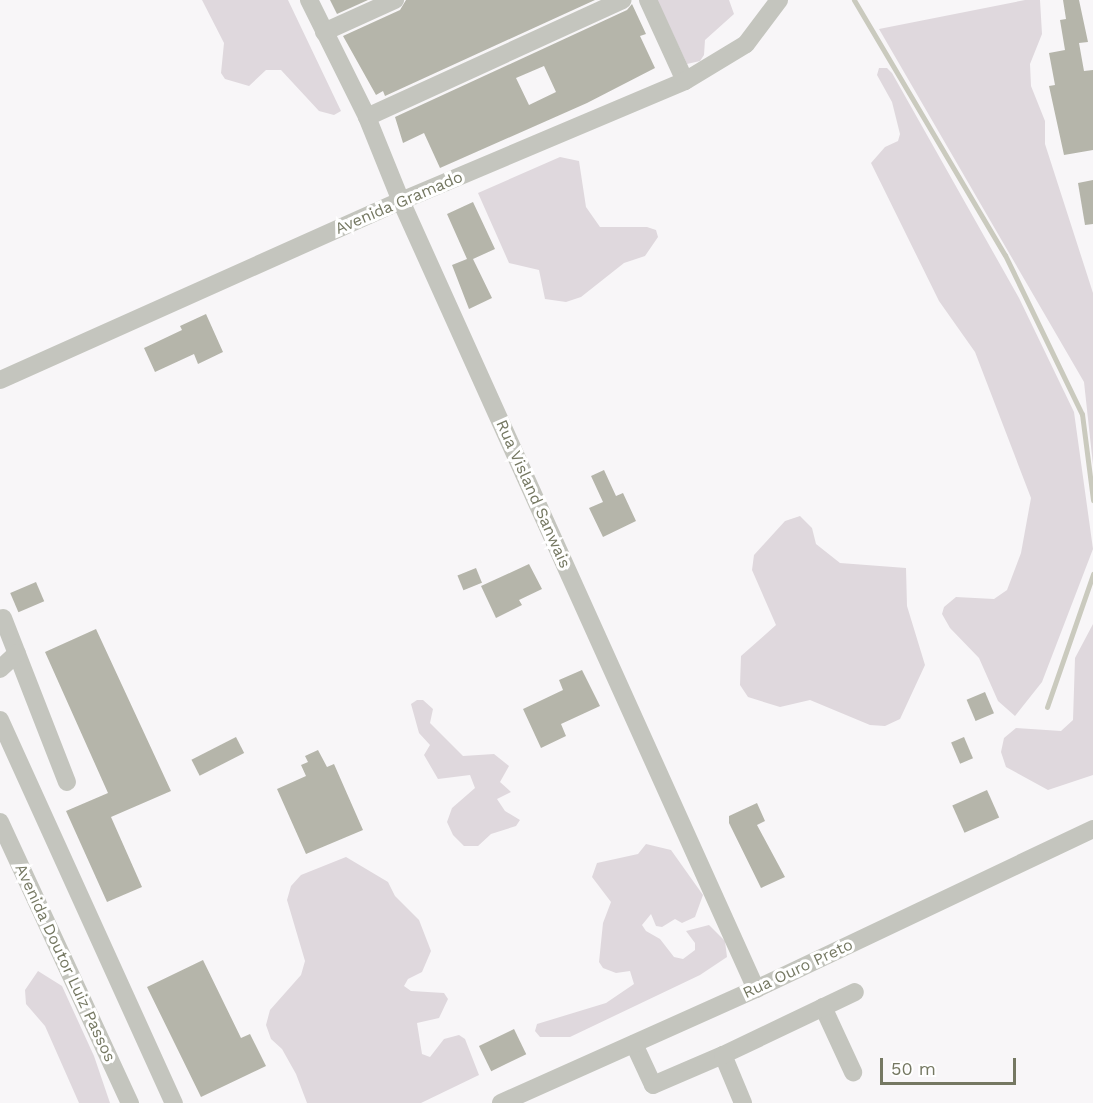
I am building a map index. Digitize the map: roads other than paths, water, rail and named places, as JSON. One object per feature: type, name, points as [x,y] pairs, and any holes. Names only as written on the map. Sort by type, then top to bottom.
[{"type":"street","name":"Rua Visland Sanwais","points":[[309,0],[367,117],[401,201],[756,989]]},
{"type":"street","points":[[324,32],[395,0]]},
{"type":"street","points":[[367,117],[622,0]]},
{"type":"street","points":[[648,0],[685,81]]},
{"type":"street","name":"Avenida Gramado","points":[[0,380],[401,201],[685,81],[746,44],[779,0]]},
{"type":"street","points":[[3,618],[67,782]]},
{"type":"street","points":[[0,669],[17,653]]},
{"type":"street","points":[[0,720],[174,1103]]},
{"type":"street","name":"Avenida Doutor Luiz Passos","points":[[0,822],[130,1103]]},
{"type":"street","name":"Rua Ouro Preto","points":[[501,1103],[756,989],[1093,829]]},
{"type":"street","points":[[634,1044],[652,1085],[855,992]]},
{"type":"street","points":[[823,1007],[852,1072]]},
{"type":"street","points":[[723,1054],[743,1103]]},
{"type":"waterway","points":[[854,0],[1005,255],[1082,414],[1093,500]]},
{"type":"waterway","points":[[1047,707],[1093,574]]}]
